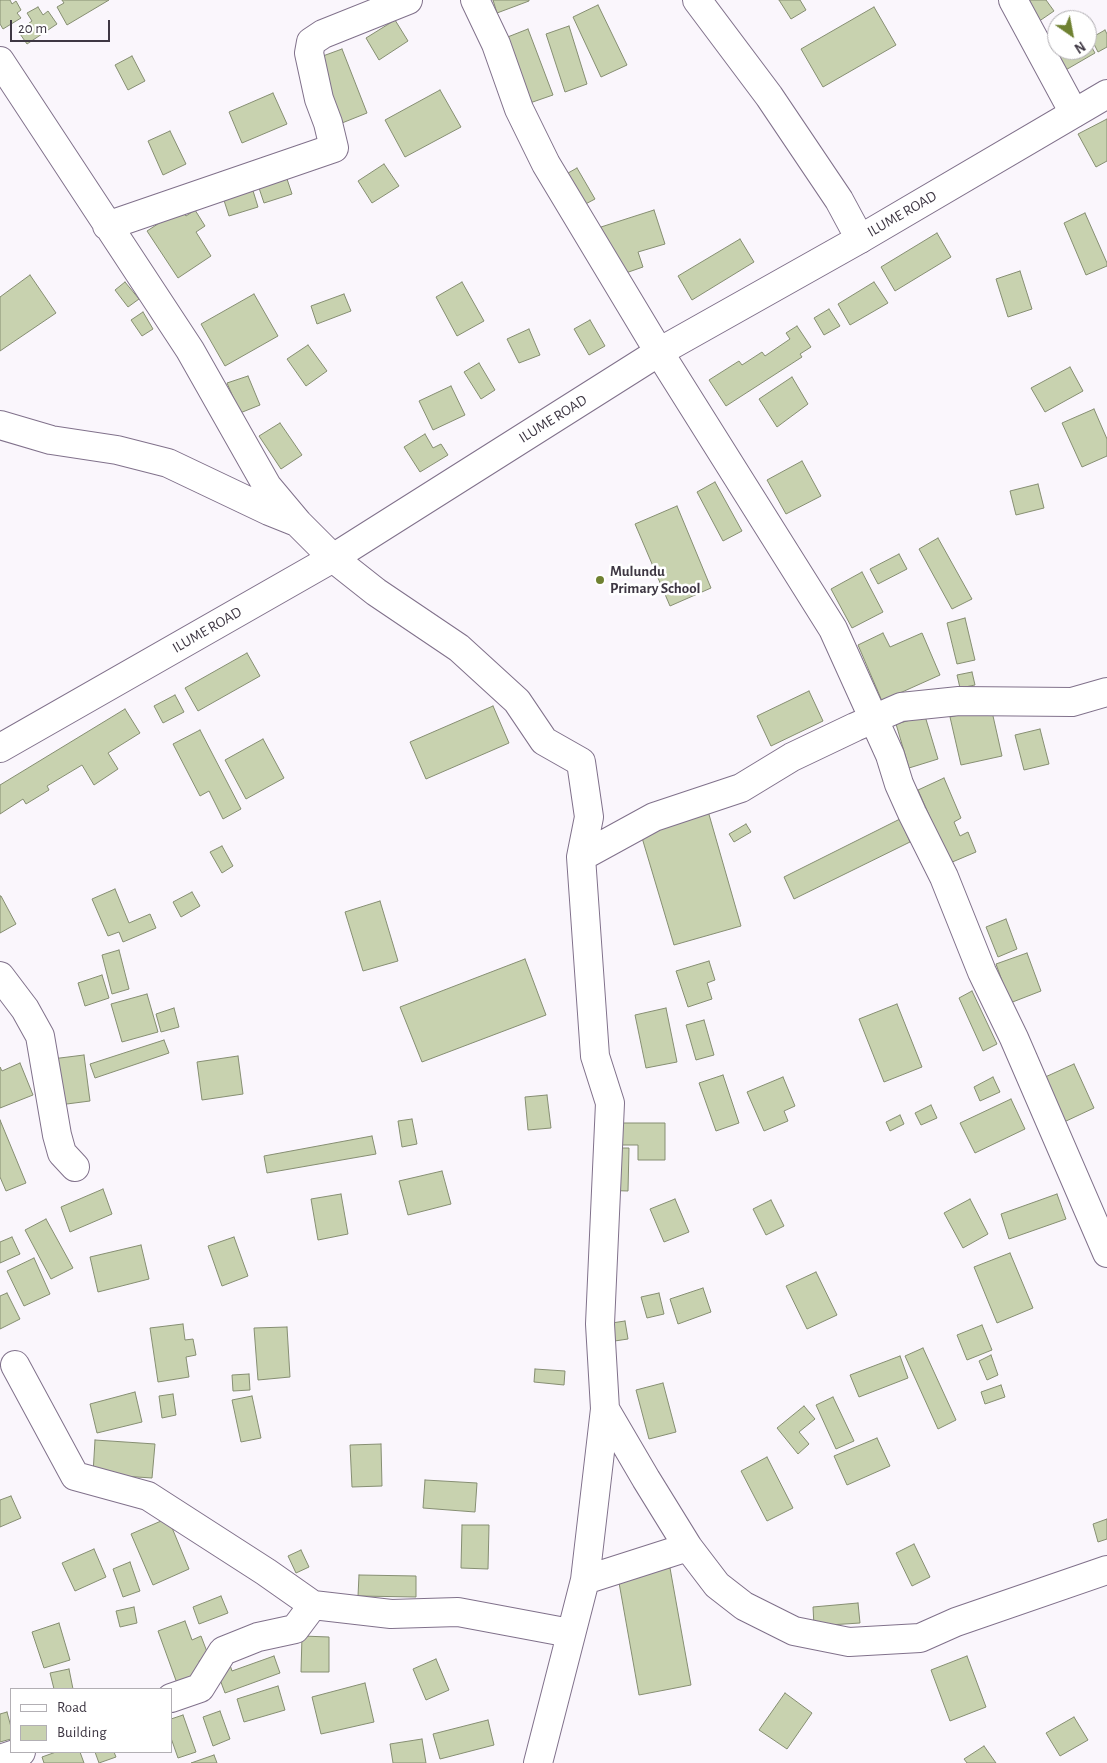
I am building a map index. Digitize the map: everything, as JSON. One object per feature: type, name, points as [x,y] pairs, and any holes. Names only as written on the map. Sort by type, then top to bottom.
[{"type":"street","points":[[107,226],[334,148],[317,90],[309,53],[311,42],[324,34],[408,0]]},
{"type":"street","points":[[475,0],[496,44],[519,109],[546,164],[659,352],[833,629],[874,718],[912,813],[944,877],[982,972],[1014,1038],[1107,1253]]},
{"type":"street","points":[[697,0],[769,96],[839,200],[860,239]]},
{"type":"street","points":[[1013,0],[1074,113]]},
{"type":"street","points":[[0,61],[190,350],[267,486],[298,523],[333,558],[376,592],[459,648],[517,701],[544,741],[581,762],[589,816],[581,857],[595,1056],[610,1103],[600,1324],[605,1409],[585,1580],[538,1763]]},
{"type":"street","name":"ILUME ROAD","points":[[0,748],[333,558],[659,352],[860,239],[1107,94]]},
{"type":"street","points":[[0,425],[50,440],[117,450],[168,463],[298,523]]},
{"type":"street","points":[[581,857],[654,817],[741,788],[792,757],[901,707],[959,701],[1072,702],[1107,692]]},
{"type":"street","points":[[0,976],[25,1008],[40,1036],[62,1153],[75,1167]]},
{"type":"street","points":[[15,1365],[75,1476],[148,1496],[266,1572],[313,1605],[391,1614],[458,1612],[570,1633]]},
{"type":"street","points":[[605,1409],[688,1548],[717,1585],[744,1606],[794,1631],[849,1642],[920,1638],[956,1622],[1107,1570]]},
{"type":"street","points":[[585,1580],[688,1548]]},
{"type":"street","points":[[172,1698],[200,1688],[223,1651],[258,1636],[295,1629],[313,1605]]},
{"type":"street","points":[[0,1759],[17,1753]]},
{"type":"building","points":[[0,0],[10,0],[12,4],[16,1],[21,10],[17,13],[21,18],[3,29],[0,24]]},
{"type":"building","points":[[62,0],[109,0],[67,25],[57,7],[64,3]]},
{"type":"building","points":[[493,0],[529,0],[529,1],[497,13]]},
{"type":"building","points":[[779,0],[800,0],[806,10],[791,19]]},
{"type":"building","points":[[1020,0],[1046,0],[1053,10],[1047,10],[1047,16],[1035,24]]},
{"type":"building","points":[[598,5],[627,65],[601,77],[573,17]]},
{"type":"building","points":[[38,7],[43,15],[48,11],[57,24],[27,44],[18,31],[32,21],[27,13]]},
{"type":"building","points":[[874,7],[896,45],[823,87],[801,49]]},
{"type":"building","points":[[395,20],[408,41],[379,60],[366,38]]},
{"type":"building","points":[[569,26],[587,84],[565,92],[546,34]]},
{"type":"building","points":[[528,29],[553,95],[524,105],[500,40]]},
{"type":"building","points":[[1105,30],[1107,34],[1107,47],[1098,52],[1097,50],[1097,35]]},
{"type":"building","points":[[1047,36],[1047,57],[1038,41]]},
{"type":"building","points":[[342,49],[367,113],[337,125],[312,60]]},
{"type":"building","points":[[132,56],[145,81],[128,90],[115,65]]},
{"type":"building","points":[[1049,60],[1083,60],[1057,75]]},
{"type":"building","points":[[440,90],[461,127],[405,157],[385,120]]},
{"type":"building","points":[[273,93],[287,124],[242,143],[229,112]]},
{"type":"building","points":[[1107,119],[1107,161],[1096,167],[1078,134]]},
{"type":"building","points":[[170,131],[186,164],[163,175],[148,141]]},
{"type":"building","points":[[384,164],[399,186],[372,203],[358,181]]},
{"type":"building","points":[[577,168],[595,199],[578,208],[561,177]]},
{"type":"building","points":[[285,173],[292,194],[264,203],[257,182]]},
{"type":"building","points":[[250,181],[258,207],[229,216],[221,191]]},
{"type":"building","points":[[181,209],[186,216],[195,210],[205,226],[196,232],[211,256],[178,278],[147,231]]},
{"type":"building","points":[[654,210],[665,244],[638,252],[643,267],[617,276],[601,227]]},
{"type":"building","points":[[1085,213],[1107,263],[1107,266],[1086,275],[1064,223]]},
{"type":"building","points":[[937,233],[951,257],[895,291],[881,267]]},
{"type":"building","points":[[740,239],[754,262],[692,300],[678,276]]},
{"type":"building","points":[[1020,271],[1032,309],[1008,317],[996,279]]},
{"type":"building","points":[[30,275],[56,313],[0,351],[0,297]]},
{"type":"building","points":[[125,282],[139,299],[128,307],[115,290]]},
{"type":"building","points":[[462,282],[484,321],[457,336],[436,297]]},
{"type":"building","points":[[874,282],[888,303],[850,325],[838,304]]},
{"type":"building","points":[[254,294],[278,336],[225,366],[201,324]]},
{"type":"building","points":[[344,294],[351,311],[317,324],[311,306]]},
{"type":"building","points":[[829,309],[840,326],[824,335],[814,318]]},
{"type":"building","points":[[143,312],[153,329],[142,336],[131,320]]},
{"type":"building","points":[[590,320],[605,346],[589,355],[574,329]]},
{"type":"building","points":[[797,326],[811,347],[800,354],[802,357],[726,406],[709,380],[739,361],[742,365],[762,352],[765,356],[790,339],[786,333]]},
{"type":"building","points":[[529,329],[540,355],[519,363],[507,339]]},
{"type":"building","points":[[308,345],[327,371],[306,386],[287,359]]},
{"type":"building","points":[[479,363],[495,390],[481,399],[464,372]]},
{"type":"building","points":[[1070,367],[1083,391],[1045,412],[1031,388]]},
{"type":"building","points":[[248,376],[260,405],[240,413],[227,383]]},
{"type":"building","points":[[792,377],[808,404],[777,427],[759,399]]},
{"type":"building","points":[[451,386],[465,415],[433,430],[419,401]]},
{"type":"building","points":[[1094,409],[1107,439],[1107,456],[1082,467],[1062,423]]},
{"type":"building","points":[[280,423],[302,455],[281,469],[259,436]]},
{"type":"building","points":[[425,434],[433,448],[441,444],[448,455],[420,472],[404,447]]},
{"type":"building","points":[[802,461],[821,496],[786,514],[767,480]]},
{"type":"building","points":[[715,482],[742,531],[723,541],[697,492]]},
{"type":"building","points":[[1038,484],[1044,508],[1016,515],[1010,491]]},
{"type":"building","name":"Mulundu Primary School","points":[[677,506],[711,588],[670,606],[635,524]]},
{"type":"building","points":[[938,538],[972,599],[952,609],[919,549]]},
{"type":"building","points":[[899,554],[907,569],[878,584],[870,569]]},
{"type":"building","points":[[862,572],[883,612],[852,628],[831,589]]},
{"type":"building","points":[[965,618],[975,660],[957,664],[947,623]]},
{"type":"building","points":[[883,633],[890,647],[922,633],[940,675],[882,701],[858,645]]},
{"type":"building","points":[[247,653],[260,676],[198,711],[185,688]]},
{"type":"building","points":[[972,672],[975,685],[960,688],[957,675]]},
{"type":"building","points":[[809,691],[823,721],[771,746],[757,716]]},
{"type":"building","points":[[175,695],[184,712],[163,723],[154,706]]},
{"type":"building","points":[[493,706],[509,743],[426,779],[410,742]]},
{"type":"building","points":[[991,707],[1002,756],[961,765],[950,717]]},
{"type":"building","points":[[125,709],[140,733],[108,753],[118,769],[94,785],[82,765],[47,786],[49,790],[26,804],[23,799],[0,814],[0,785]]},
{"type":"building","points":[[925,716],[938,759],[909,768],[896,724]]},
{"type":"building","points":[[1040,729],[1049,764],[1024,770],[1015,735]]},
{"type":"building","points":[[200,730],[241,809],[223,819],[209,791],[200,796],[173,744]]},
{"type":"building","points":[[263,739],[284,778],[246,799],[225,760]]},
{"type":"building","points":[[944,778],[961,818],[954,822],[960,836],[968,832],[976,852],[950,863],[918,790]]},
{"type":"building","points":[[708,811],[741,926],[674,945],[640,831]]},
{"type":"building","points":[[900,819],[910,842],[794,899],[784,877]]},
{"type":"building","points":[[746,824],[751,832],[734,842],[729,834]]},
{"type":"building","points":[[222,846],[233,866],[222,873],[210,852]]},
{"type":"building","points":[[115,889],[129,923],[150,914],[156,928],[123,942],[119,932],[108,936],[92,899]]},
{"type":"building","points":[[192,892],[200,906],[181,917],[173,902]]},
{"type":"building","points":[[0,896],[16,924],[0,933]]},
{"type":"building","points":[[380,901],[398,961],[363,971],[345,912]]},
{"type":"building","points":[[1006,919],[1017,949],[998,957],[986,927]]},
{"type":"building","points":[[119,950],[129,989],[112,994],[102,955]]},
{"type":"building","points":[[1027,953],[1041,991],[1010,1003],[996,964]]},
{"type":"building","points":[[525,959],[546,1015],[422,1062],[400,1007]]},
{"type":"building","points":[[709,961],[715,980],[707,983],[712,999],[688,1007],[676,971]]},
{"type":"building","points":[[102,975],[109,998],[85,1006],[78,983]]},
{"type":"building","points":[[972,991],[997,1044],[983,1051],[959,998]]},
{"type":"building","points":[[147,994],[158,1032],[122,1042],[111,1004]]},
{"type":"building","points":[[897,1004],[922,1067],[884,1082],[859,1019]]},
{"type":"building","points":[[174,1008],[179,1027],[161,1032],[156,1014]]},
{"type":"building","points":[[666,1008],[677,1062],[646,1068],[635,1015]]},
{"type":"building","points":[[704,1020],[714,1055],[696,1060],[686,1025]]},
{"type":"building","points":[[164,1040],[169,1053],[95,1078],[90,1064]]},
{"type":"building","points":[[84,1055],[90,1101],[59,1105],[52,1059]]},
{"type":"building","points":[[238,1056],[243,1094],[202,1100],[197,1062]]},
{"type":"building","points":[[20,1063],[33,1095],[0,1108],[0,1067],[2,1071]]},
{"type":"building","points":[[1074,1064],[1094,1108],[1064,1122],[1043,1078]]},
{"type":"building","points":[[723,1075],[739,1123],[716,1131],[699,1083]]},
{"type":"building","points":[[783,1077],[795,1106],[784,1111],[788,1121],[764,1131],[747,1092]]},
{"type":"building","points":[[993,1077],[1000,1092],[980,1101],[974,1087]]},
{"type":"building","points":[[547,1095],[551,1128],[528,1130],[525,1097]]},
{"type":"building","points":[[1011,1099],[1025,1129],[975,1153],[960,1123]]},
{"type":"building","points":[[931,1105],[937,1118],[921,1125],[915,1113]]},
{"type":"building","points":[[900,1115],[904,1124],[890,1131],[886,1122]]},
{"type":"building","points":[[412,1119],[417,1144],[402,1147],[398,1121]]},
{"type":"building","points":[[0,1120],[26,1183],[6,1191],[0,1177]]},
{"type":"building","points":[[616,1123],[665,1123],[665,1160],[638,1160],[638,1145],[616,1145]]},
{"type":"building","points":[[372,1136],[376,1154],[267,1173],[264,1156]]},
{"type":"building","points":[[599,1148],[629,1148],[628,1191],[599,1190]]},
{"type":"building","points":[[442,1171],[451,1204],[408,1215],[399,1181]]},
{"type":"building","points":[[103,1189],[112,1214],[70,1232],[61,1207]]},
{"type":"building","points":[[341,1194],[348,1234],[318,1240],[311,1199]]},
{"type":"building","points":[[1057,1194],[1066,1219],[1009,1239],[1001,1214]]},
{"type":"building","points":[[675,1199],[689,1232],[664,1242],[650,1209]]},
{"type":"building","points":[[970,1199],[988,1234],[963,1248],[944,1213]]},
{"type":"building","points":[[771,1200],[784,1226],[766,1235],[753,1209]]},
{"type":"building","points":[[46,1219],[73,1268],[51,1279],[25,1230]]},
{"type":"building","points":[[12,1237],[20,1254],[0,1263],[0,1242]]},
{"type":"building","points":[[234,1237],[248,1276],[222,1286],[208,1246]]},
{"type":"building","points":[[141,1245],[149,1279],[98,1292],[90,1257]]},
{"type":"building","points":[[1010,1253],[1033,1308],[997,1323],[974,1267]]},
{"type":"building","points":[[34,1258],[50,1294],[24,1306],[7,1271]]},
{"type":"building","points":[[816,1272],[837,1315],[807,1329],[786,1286]]},
{"type":"building","points":[[703,1288],[711,1312],[678,1324],[670,1299]]},
{"type":"building","points":[[7,1293],[20,1319],[0,1329],[0,1296]]},
{"type":"building","points":[[659,1293],[664,1314],[647,1318],[641,1297]]},
{"type":"building","points":[[625,1321],[628,1339],[608,1342],[605,1324]]},
{"type":"building","points":[[183,1324],[185,1340],[193,1339],[196,1355],[186,1357],[189,1377],[158,1382],[150,1328]]},
{"type":"building","points":[[982,1325],[992,1350],[967,1360],[957,1335]]},
{"type":"building","points":[[287,1327],[290,1377],[258,1380],[254,1328]]},
{"type":"building","points":[[923,1348],[956,1420],[938,1429],[905,1356]]},
{"type":"building","points":[[991,1355],[998,1375],[987,1380],[979,1361]]},
{"type":"building","points":[[900,1356],[908,1378],[859,1397],[850,1375]]},
{"type":"building","points":[[535,1369],[565,1371],[564,1385],[534,1382]]},
{"type":"building","points":[[249,1374],[250,1390],[233,1391],[232,1375]]},
{"type":"building","points":[[663,1383],[676,1432],[649,1439],[636,1390]]},
{"type":"building","points":[[1001,1385],[1005,1397],[985,1404],[981,1392]]},
{"type":"building","points":[[135,1392],[142,1422],[97,1433],[90,1404]]},
{"type":"building","points":[[173,1394],[176,1415],[162,1418],[159,1396]]},
{"type":"building","points":[[252,1396],[261,1438],[241,1442],[232,1400]]},
{"type":"building","points":[[833,1397],[854,1441],[836,1449],[816,1405]]},
{"type":"building","points":[[804,1406],[815,1419],[799,1432],[809,1444],[798,1454],[777,1428]]},
{"type":"building","points":[[877,1438],[890,1466],[847,1485],[834,1456]]},
{"type":"building","points":[[95,1440],[155,1444],[152,1478],[93,1474]]},
{"type":"building","points":[[381,1444],[382,1486],[352,1487],[350,1445]]},
{"type":"building","points":[[767,1457],[793,1508],[767,1521],[741,1471]]},
{"type":"building","points":[[425,1480],[477,1483],[475,1512],[423,1508]]},
{"type":"building","points":[[11,1496],[21,1518],[0,1527],[0,1500]]},
{"type":"building","points":[[168,1518],[189,1569],[153,1585],[131,1534]]},
{"type":"building","points":[[1107,1519],[1107,1539],[1098,1542],[1093,1524]]},
{"type":"building","points":[[462,1525],[489,1525],[488,1569],[461,1568]]},
{"type":"building","points":[[914,1544],[930,1577],[912,1586],[896,1553]]},
{"type":"building","points":[[94,1549],[106,1577],[75,1591],[62,1563]]},
{"type":"building","points":[[301,1550],[309,1567],[296,1573],[288,1556]]},
{"type":"building","points":[[130,1562],[140,1591],[123,1597],[113,1569]]},
{"type":"building","points":[[670,1568],[691,1685],[639,1695],[618,1577]]},
{"type":"building","points":[[359,1575],[416,1576],[416,1597],[358,1596]]},
{"type":"building","points":[[221,1596],[228,1613],[199,1624],[193,1607]]},
{"type":"building","points":[[858,1603],[860,1623],[814,1626],[813,1607]]},
{"type":"building","points":[[134,1607],[137,1623],[120,1627],[116,1611]]},
{"type":"building","points":[[185,1621],[192,1640],[201,1636],[209,1657],[199,1661],[205,1675],[178,1686],[158,1631]]},
{"type":"building","points":[[59,1623],[70,1660],[44,1668],[32,1632]]},
{"type":"building","points":[[302,1636],[329,1637],[329,1672],[301,1672]]},
{"type":"building","points":[[274,1656],[280,1673],[225,1693],[215,1666],[229,1662],[232,1671]]},
{"type":"building","points":[[967,1656],[986,1707],[950,1721],[931,1670]]},
{"type":"building","points":[[436,1659],[449,1690],[426,1700],[413,1669]]},
{"type":"building","points":[[69,1669],[73,1688],[54,1688],[50,1673]]},
{"type":"building","points":[[365,1683],[374,1722],[321,1734],[312,1697]]},
{"type":"building","points":[[278,1686],[285,1710],[244,1722],[237,1699]]},
{"type":"building","points":[[785,1693],[812,1713],[787,1749],[759,1730]]},
{"type":"building","points":[[220,1711],[230,1739],[213,1746],[203,1717]]},
{"type":"building","points":[[7,1712],[10,1723],[10,1739],[0,1742],[0,1714]]},
{"type":"building","points":[[183,1715],[196,1752],[178,1758],[172,1741],[172,1719]]},
{"type":"building","points":[[1074,1717],[1088,1740],[1060,1756],[1046,1733]]},
{"type":"building","points":[[488,1720],[494,1745],[440,1759],[433,1734]]},
{"type":"building","points":[[422,1739],[426,1763],[393,1763],[390,1744]]},
{"type":"building","points":[[984,1746],[996,1763],[967,1763],[964,1759]]},
{"type":"building","points":[[53,1753],[80,1753],[84,1763],[44,1763],[42,1757]]},
{"type":"building","points":[[95,1753],[114,1753],[116,1757],[99,1763]]},
{"type":"building","points":[[214,1755],[217,1763],[191,1763]]},
{"type":"place","name":"Mulundu Primary School","points":[[600,580]]}]
